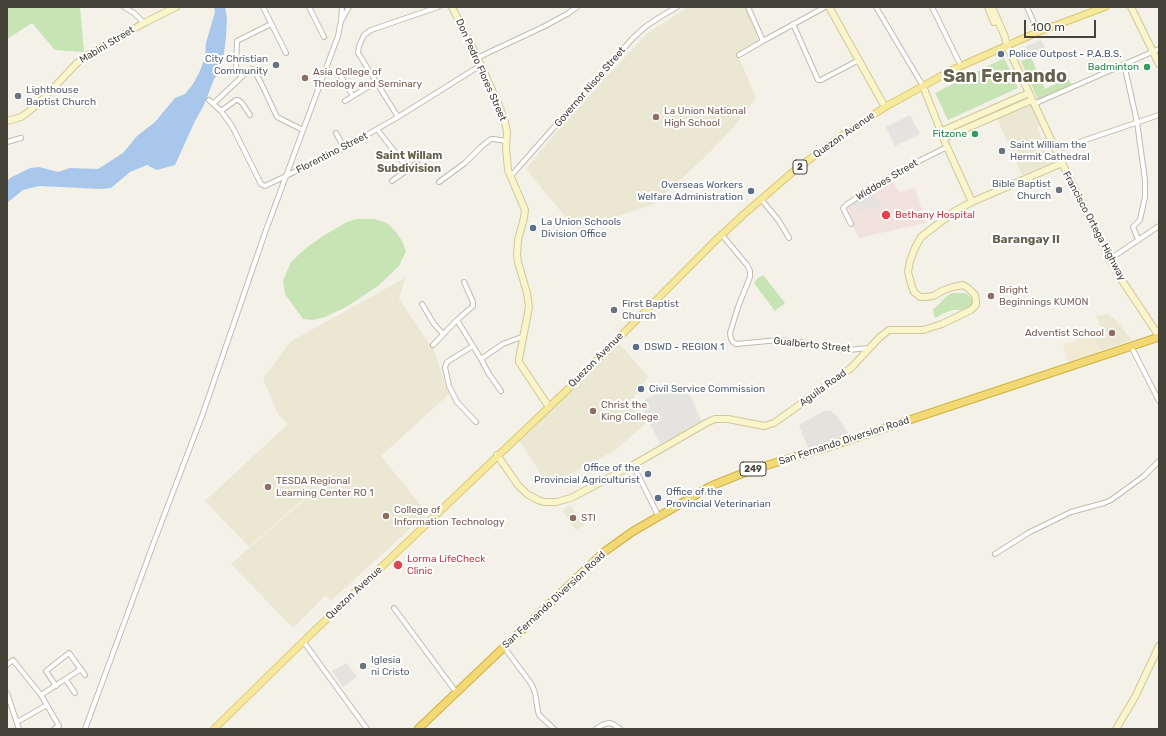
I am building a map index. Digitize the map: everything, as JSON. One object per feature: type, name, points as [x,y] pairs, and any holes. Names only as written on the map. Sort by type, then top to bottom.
[{"type":"highway","name":"San Fernando Diversion Road","points":[[418,729],[599,557],[632,532],[711,486],[751,470],[828,447],[1159,336]]},
{"type":"main road","name":"Quezon Avenue","points":[[214,729],[303,641],[549,407],[722,235],[761,199],[807,161],[885,107],[961,66],[1038,32],[1105,7]]},
{"type":"street","points":[[124,7],[134,13],[144,23]]},
{"type":"street","name":"Mabini Street","points":[[7,120],[21,117],[27,113],[40,102],[77,63],[86,56],[144,23],[176,7]]},
{"type":"street","points":[[263,7],[286,53]]},
{"type":"street","points":[[309,7],[324,38]]},
{"type":"street","points":[[85,729],[202,416],[241,300],[285,177],[338,36],[342,7]]},
{"type":"street","points":[[341,21],[349,7]]},
{"type":"street","points":[[398,117],[358,53],[359,46],[364,35],[371,30],[438,7]]},
{"type":"street","name":"Don Pedro Flores Street","points":[[452,7],[481,65],[505,122],[507,132],[506,141],[508,170],[525,210],[518,240],[517,255],[529,307],[519,362],[549,407]]},
{"type":"street","points":[[477,58],[545,26],[578,7]]},
{"type":"street","name":"Governor Nisce Street","points":[[510,177],[632,39],[645,27],[677,7]]},
{"type":"street","points":[[748,7],[763,40]]},
{"type":"street","points":[[739,56],[763,40],[825,7]]},
{"type":"street","points":[[829,7],[885,107]]},
{"type":"street","points":[[876,7],[923,86],[972,202],[1062,163]]},
{"type":"street","points":[[932,7],[961,66]]},
{"type":"street","points":[[988,7],[1002,39],[1007,46]]},
{"type":"street","points":[[992,7],[1005,37],[1007,46]]},
{"type":"street","points":[[1027,7],[1038,32]]},
{"type":"street","points":[[1131,7],[1156,50],[1159,64]]},
{"type":"street","points":[[236,69],[238,41],[271,24]]},
{"type":"street","points":[[793,24],[818,80],[821,80],[859,60]]},
{"type":"street","name":"Francisco Ortega Highway","points":[[1007,46],[1062,163],[1110,259],[1123,282],[1159,336]]},
{"type":"street","points":[[944,138],[1156,50]]},
{"type":"street","points":[[1124,64],[1137,122],[1145,180],[1145,196],[1140,220],[1133,227],[1138,239]]},
{"type":"street","name":"Florentino Street","points":[[209,100],[221,111],[232,126],[262,186],[267,186],[344,148],[398,117],[481,65]]},
{"type":"street","points":[[213,104],[249,70],[252,69],[262,85],[277,117],[303,130]]},
{"type":"street","points":[[338,72],[354,96]]},
{"type":"street","points":[[345,101],[376,82]]},
{"type":"street","points":[[942,131],[1029,93]]},
{"type":"street","points":[[221,111],[238,100],[242,103],[250,115]]},
{"type":"street","points":[[1056,150],[1159,115]]},
{"type":"street","points":[[377,129],[408,170]]},
{"type":"street","points":[[336,133],[344,148]]},
{"type":"street","points":[[7,142],[21,138]]},
{"type":"street","points":[[439,182],[466,163],[481,147],[491,140],[506,141]]},
{"type":"street","name":"Widdoes Street","points":[[851,224],[842,208],[882,181],[948,147]]},
{"type":"street","points":[[392,181],[417,163]]},
{"type":"street","points":[[761,199],[779,221],[789,238]]},
{"type":"street","name":"Aguila Road","points":[[497,455],[523,490],[532,497],[544,502],[556,502],[571,498],[633,466],[715,419],[728,419],[764,426],[774,423],[851,368],[880,337],[889,330],[923,330],[934,327],[966,313],[976,305],[975,295],[963,285],[953,287],[933,296],[920,297],[914,292],[908,272],[910,261],[921,237],[956,211],[972,202]]},
{"type":"street","points":[[1110,259],[1159,226]]},
{"type":"street","name":"Gualberto Street","points":[[722,235],[750,271],[750,277],[738,307],[730,333],[730,339],[732,342],[736,344],[779,340],[848,350],[869,348]]},
{"type":"street","points":[[433,345],[474,305],[464,282]]},
{"type":"street","points":[[422,304],[434,324],[444,334]]},
{"type":"street","points":[[457,320],[489,374],[501,391]]},
{"type":"street","points":[[481,359],[503,344],[524,336]]},
{"type":"street","points":[[473,346],[447,362],[445,367],[450,386],[458,402],[476,422]]},
{"type":"street","points":[[1131,346],[1159,401]]},
{"type":"street","points":[[995,554],[1030,532],[1070,512],[1111,500],[1144,476],[1159,461]]},
{"type":"street","points":[[633,466],[659,517]]},
{"type":"street","points":[[394,608],[456,692]]},
{"type":"street","points":[[303,641],[367,729]]},
{"type":"street","points":[[1116,729],[1135,697],[1159,646]]},
{"type":"street","points":[[504,648],[532,685],[539,715],[554,729]]},
{"type":"street","points":[[56,686],[46,671],[69,653],[74,655],[85,674]]},
{"type":"street","points":[[7,665],[14,660],[41,696],[59,726],[54,729]]},
{"type":"street","points":[[41,696],[81,669]]},
{"type":"street","points":[[66,680],[75,692]]},
{"type":"street","points":[[7,693],[19,729]]},
{"type":"street","points":[[17,722],[47,705]]},
{"type":"street","points":[[596,729],[609,723],[620,729]]},
{"type":"shaded area","name":"La Union National High School","points":[[688,7],[745,7],[761,41],[737,55],[756,98],[732,129],[705,157],[654,204],[577,229],[526,169],[558,130],[648,33]]},
{"type":"shaded area","points":[[1041,40],[1046,49],[1029,56],[1025,47]]},
{"type":"shaded area","points":[[1031,104],[1040,126],[1037,127],[1050,157],[1052,156],[1055,161],[1022,175],[997,118]]},
{"type":"shaded area","points":[[910,115],[920,134],[895,146],[886,127]]},
{"type":"shaded area","name":"Bethany Hospital","points":[[892,179],[899,192],[915,188],[926,223],[859,239],[844,208]]},
{"type":"shaded area","points":[[873,194],[882,206],[857,210],[852,204]]},
{"type":"shaded area","points":[[405,278],[399,299],[434,351],[449,394],[381,456],[427,513],[331,601],[326,595],[293,628],[231,564],[336,472],[335,471],[249,547],[205,501],[288,424],[278,414],[263,379],[290,342]]},
{"type":"shaded area","name":"Adventist School","points":[[1108,314],[1114,318],[1132,340],[1100,351],[1092,335],[1103,330],[1096,316]]},
{"type":"shaded area","points":[[1092,336],[1100,353],[1068,364],[1063,344]]},
{"type":"shaded area","name":"Christ the King College","points":[[617,341],[648,377],[632,400],[646,423],[614,451],[548,485],[519,440]]},
{"type":"shaded area","points":[[673,385],[680,387],[691,397],[702,422],[661,445],[642,409],[642,404],[645,400]]},
{"type":"shaded area","points":[[826,410],[831,411],[837,416],[849,435],[809,449],[799,426]]},
{"type":"shaded area","name":"STI","points":[[570,505],[584,525],[576,530],[562,511]]},
{"type":"shaded area","points":[[347,663],[357,677],[343,687],[332,671]]},
{"type":"green space","points":[[7,7],[80,7],[84,52],[55,50],[32,23],[7,39]]},
{"type":"green space","points":[[1031,57],[1045,89],[1068,78],[1072,85],[1038,100],[1021,61]]},
{"type":"green space","points":[[1004,58],[1018,88],[948,120],[935,93]]},
{"type":"green space","points":[[357,219],[375,219],[387,223],[396,232],[406,251],[399,266],[379,285],[348,306],[325,317],[313,320],[303,319],[285,294],[283,281],[291,262],[306,248],[323,236],[347,222]]},
{"type":"green space","points":[[763,275],[785,303],[775,311],[754,283]]},
{"type":"green space","points":[[952,293],[965,293],[972,298],[974,304],[972,307],[965,310],[953,310],[936,318],[933,310]]},
{"type":"water","points":[[214,7],[225,7],[227,18],[223,60],[220,72],[214,79],[204,105],[175,165],[157,170],[147,165],[130,172],[111,188],[101,189],[39,186],[23,190],[7,203],[7,181],[30,168],[39,167],[58,172],[70,168],[98,169],[123,153],[137,136],[155,122],[175,98],[185,94],[193,84],[205,58],[206,43],[215,12]]},
{"type":"place","name":"Police Outpost - P.A.B.S.","points":[[1001,54]]},
{"type":"place","name":"City Christian Community","points":[[276,65]]},
{"type":"place","name":"Badminton","points":[[1147,67]]},
{"type":"place","name":"Asia College of Theology and Seminary","points":[[305,78]]},
{"type":"place","name":"Lighthouse Baptist Church","points":[[18,96]]},
{"type":"place","name":"La Union National High School","points":[[656,117]]},
{"type":"place","name":"Fitzone","points":[[975,134]]},
{"type":"place","name":"Saint William the Hermit Cathedral","points":[[1002,151]]},
{"type":"place","name":"Bible Baptist Church","points":[[1059,190]]},
{"type":"place","name":"Overseas Workers Welfare Administration","points":[[751,191]]},
{"type":"place","name":"Bethany Hospital","points":[[886,215]]},
{"type":"place","name":"La Union Schools Division Office","points":[[533,228]]},
{"type":"place","name":"Bright Beginnings KUMON","points":[[991,296]]},
{"type":"place","name":"First Baptist Church","points":[[614,310]]},
{"type":"place","name":"Adventist School","points":[[1112,333]]},
{"type":"place","name":"DSWD - REGION 1","points":[[636,347]]},
{"type":"place","name":"Civil Service Commission","points":[[641,389]]},
{"type":"place","name":"Christ the King College","points":[[593,411]]},
{"type":"place","name":"Office of the Provincial Agriculturist","points":[[648,474]]},
{"type":"place","name":"TESDA Regional Learning Center RO 1","points":[[268,487]]},
{"type":"place","name":"Office of the Provincial Veterinarian","points":[[658,498]]},
{"type":"place","name":"College of Information Technology","points":[[386,516]]},
{"type":"place","name":"STI","points":[[573,518]]},
{"type":"place","name":"Lorma LifeCheck Clinic","points":[[398,565]]},
{"type":"place","name":"Iglesia ni Cristo","points":[[363,666]]},
{"type":"district","name":"San Fernando","points":[[1005,77]]},
{"type":"district","name":"Saint Willam Subdivision","points":[[409,162]]},
{"type":"district","name":"Barangay II","points":[[1026,240]]}]
